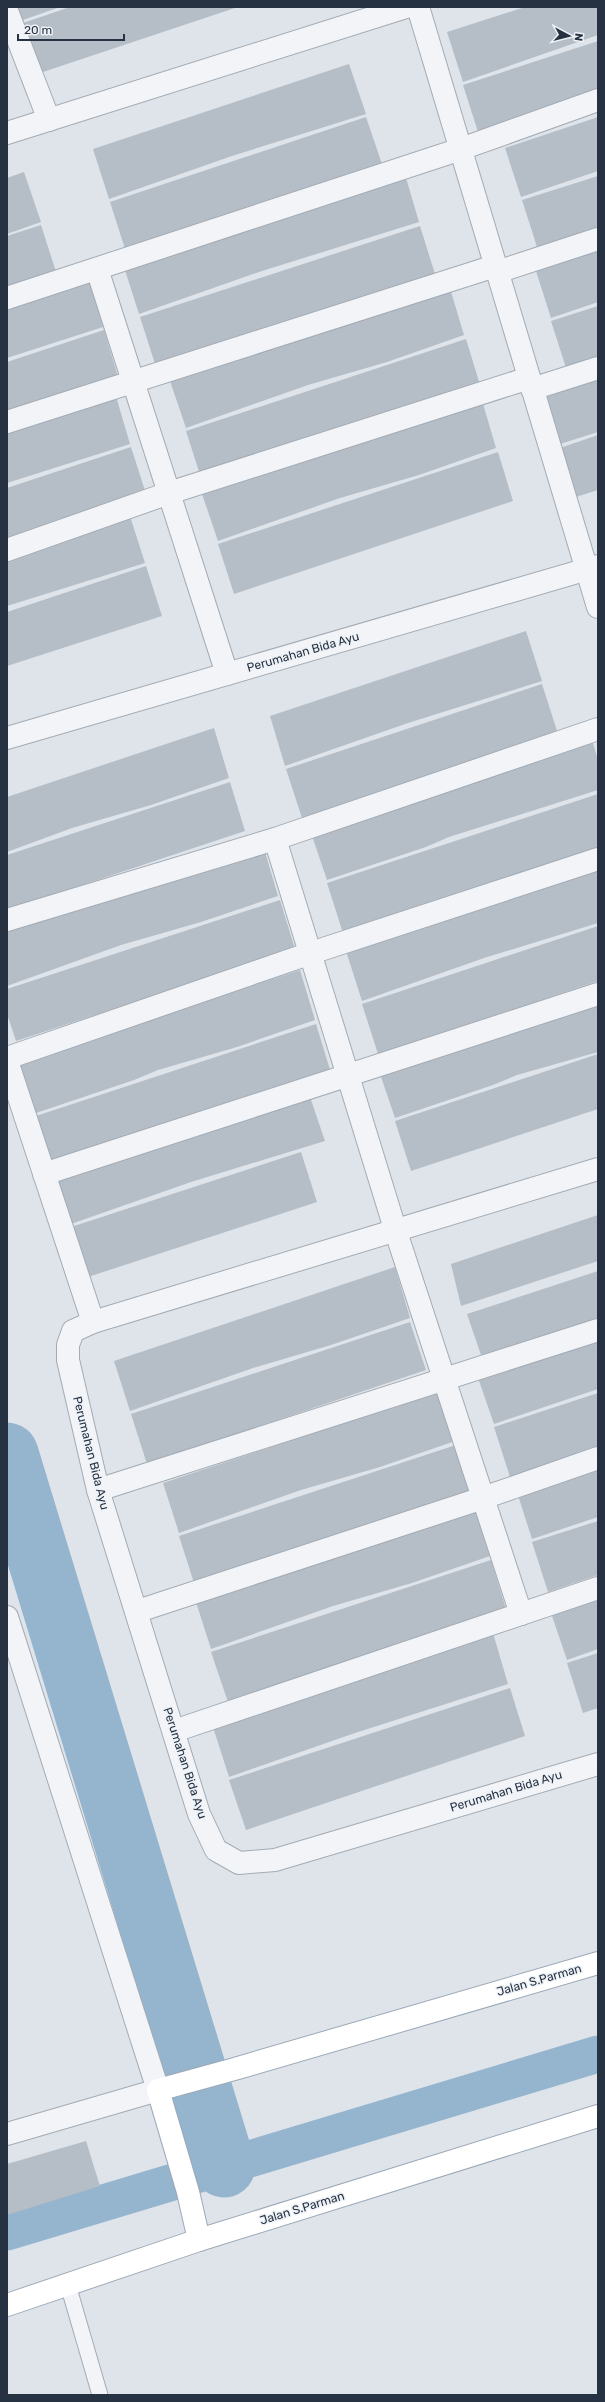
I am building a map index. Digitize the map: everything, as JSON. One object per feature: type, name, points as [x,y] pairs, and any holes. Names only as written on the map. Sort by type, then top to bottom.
[{"type":"main road","name":"Jalan S.Parman","points":[[158,2090],[598,1963]]},
{"type":"main road","points":[[158,2090],[188,2192],[199,2240]]},
{"type":"main road","name":"Jalan S.Parman","points":[[7,2305],[199,2240],[598,2116]]},
{"type":"street","points":[[7,133],[406,7]]},
{"type":"street","points":[[418,7],[530,383],[592,568],[598,607]]},
{"type":"street","points":[[7,11],[49,120]]},
{"type":"street","points":[[7,298],[461,149],[598,100]]},
{"type":"street","points":[[7,422],[132,381],[598,239]]},
{"type":"street","points":[[97,269],[227,674]]},
{"type":"street","points":[[7,550],[169,494],[530,383],[598,368]]},
{"type":"street","name":"Perumahan Bida Ayu","points":[[7,738],[592,568]]},
{"type":"street","points":[[7,920],[275,838],[598,729]]},
{"type":"street","points":[[275,838],[396,1232],[521,1614]]},
{"type":"street","points":[[598,859],[311,953],[7,1060],[93,1322],[396,1232],[598,1169]]},
{"type":"street","points":[[44,1174],[348,1073],[598,994]]},
{"type":"street","name":"Perumahan Bida Ayu","points":[[93,1322],[73,1331],[68,1345],[68,1360],[98,1490],[138,1611],[199,1814],[216,1850],[239,1863],[275,1860],[598,1764]]},
{"type":"street","points":[[98,1490],[598,1330]]},
{"type":"street","points":[[138,1611],[484,1498],[598,1458]]},
{"type":"street","points":[[174,1731],[598,1588]]},
{"type":"street","points":[[7,1618],[158,2090],[7,2134]]},
{"type":"lane","points":[[68,2285],[100,2395]]},
{"type":"building","points":[[16,7],[60,7],[20,21]]},
{"type":"building","points":[[70,7],[238,7],[37,74],[20,24]]},
{"type":"building","points":[[525,7],[598,7],[598,35],[463,82],[447,32]]},
{"type":"building","points":[[598,41],[598,95],[479,135],[463,85]]},
{"type":"building","points":[[349,64],[366,114],[232,156],[109,199],[93,149]]},
{"type":"building","points":[[366,117],[383,167],[126,252],[110,202]]},
{"type":"building","points":[[598,117],[598,171],[521,197],[505,148]]},
{"type":"building","points":[[404,171],[419,222],[262,271],[139,314],[123,264]]},
{"type":"building","points":[[24,172],[41,222],[7,234],[7,178]]},
{"type":"building","points":[[598,176],[598,230],[538,250],[522,200]]},
{"type":"building","points":[[41,225],[57,275],[7,292],[7,236]]},
{"type":"building","points":[[420,226],[435,274],[156,367],[140,317]]},
{"type":"building","points":[[598,247],[598,302],[551,318],[535,268]]},
{"type":"building","points":[[88,276],[103,327],[7,358],[7,304]]},
{"type":"building","points":[[449,285],[464,335],[387,362],[308,385],[186,428],[169,378]]},
{"type":"building","points":[[598,306],[598,361],[567,371],[551,321]]},
{"type":"building","points":[[104,330],[119,380],[7,416],[7,362]]},
{"type":"building","points":[[466,339],[481,388],[202,481],[186,431]]},
{"type":"building","points":[[598,377],[598,432],[560,444],[544,395]]},
{"type":"building","points":[[115,393],[130,444],[7,483],[7,429]]},
{"type":"building","points":[[481,397],[496,448],[419,475],[340,498],[218,541],[201,491]]},
{"type":"building","points":[[598,435],[598,490],[576,497],[560,448]]},
{"type":"building","points":[[131,447],[147,497],[7,542],[7,488]]},
{"type":"building","points":[[498,452],[513,501],[234,594],[218,544]]},
{"type":"building","points":[[129,513],[145,563],[7,606],[7,553]]},
{"type":"building","points":[[146,566],[162,616],[7,666],[7,612]]},
{"type":"building","points":[[526,631],[542,681],[408,723],[285,766],[270,716]]},
{"type":"building","points":[[542,684],[558,734],[302,818],[286,769]]},
{"type":"building","points":[[214,728],[229,778],[151,805],[72,828],[7,852],[7,797]]},
{"type":"building","points":[[591,737],[598,760],[598,790],[449,837],[426,847],[327,880],[310,830]]},
{"type":"building","points":[[230,782],[245,831],[7,910],[7,855]]},
{"type":"building","points":[[598,794],[598,849],[343,933],[327,883]]},
{"type":"building","points":[[263,845],[278,896],[201,922],[121,945],[7,986],[7,931]]},
{"type":"building","points":[[598,868],[598,923],[484,958],[362,1001],[346,951]]},
{"type":"building","points":[[280,900],[295,949],[16,1041],[7,1014],[7,989]]},
{"type":"building","points":[[598,926],[598,981],[378,1054],[362,1004]]},
{"type":"building","points":[[300,970],[315,1020],[237,1047],[158,1070],[134,1080],[36,1113],[19,1063]]},
{"type":"building","points":[[598,996],[598,1052],[517,1075],[493,1085],[395,1118],[378,1068]]},
{"type":"building","points":[[316,1024],[331,1073],[52,1166],[36,1116]]},
{"type":"building","points":[[598,1054],[598,1109],[411,1171],[395,1121]]},
{"type":"building","points":[[308,1091],[325,1141],[191,1182],[68,1225],[52,1176]]},
{"type":"building","points":[[301,1152],[317,1202],[85,1278],[68,1228]]},
{"type":"building","points":[[598,1215],[598,1261],[461,1306],[451,1264]]},
{"type":"building","points":[[395,1267],[410,1318],[331,1345],[253,1368],[130,1411],[114,1361]]},
{"type":"building","points":[[598,1271],[598,1325],[484,1364],[467,1314]]},
{"type":"building","points":[[410,1322],[426,1370],[147,1464],[131,1414]]},
{"type":"building","points":[[598,1334],[598,1389],[494,1424],[477,1375]]},
{"type":"building","points":[[443,1390],[458,1440],[380,1467],[301,1490],[179,1533],[163,1483]]},
{"type":"building","points":[[598,1393],[598,1448],[510,1477],[494,1427]]},
{"type":"building","points":[[459,1444],[474,1493],[195,1586],[179,1536]]},
{"type":"building","points":[[598,1462],[598,1517],[532,1539],[516,1489]]},
{"type":"building","points":[[475,1506],[490,1556],[412,1583],[333,1606],[211,1649],[195,1599]]},
{"type":"building","points":[[598,1521],[598,1575],[548,1592],[532,1542]]},
{"type":"building","points":[[491,1560],[506,1609],[228,1702],[211,1652]]},
{"type":"building","points":[[598,1595],[598,1649],[567,1660],[550,1610]]},
{"type":"building","points":[[493,1633],[508,1684],[352,1734],[229,1777],[213,1727]]},
{"type":"building","points":[[598,1653],[598,1708],[583,1713],[567,1663]]},
{"type":"building","points":[[510,1688],[525,1736],[246,1830],[229,1780]]},
{"type":"building","points":[[86,2141],[100,2186],[7,2215],[7,2164]]},
{"type":"waterway","points":[[7,1454],[224,2166]]},
{"type":"waterway","points":[[7,2232],[598,2054]]}]
